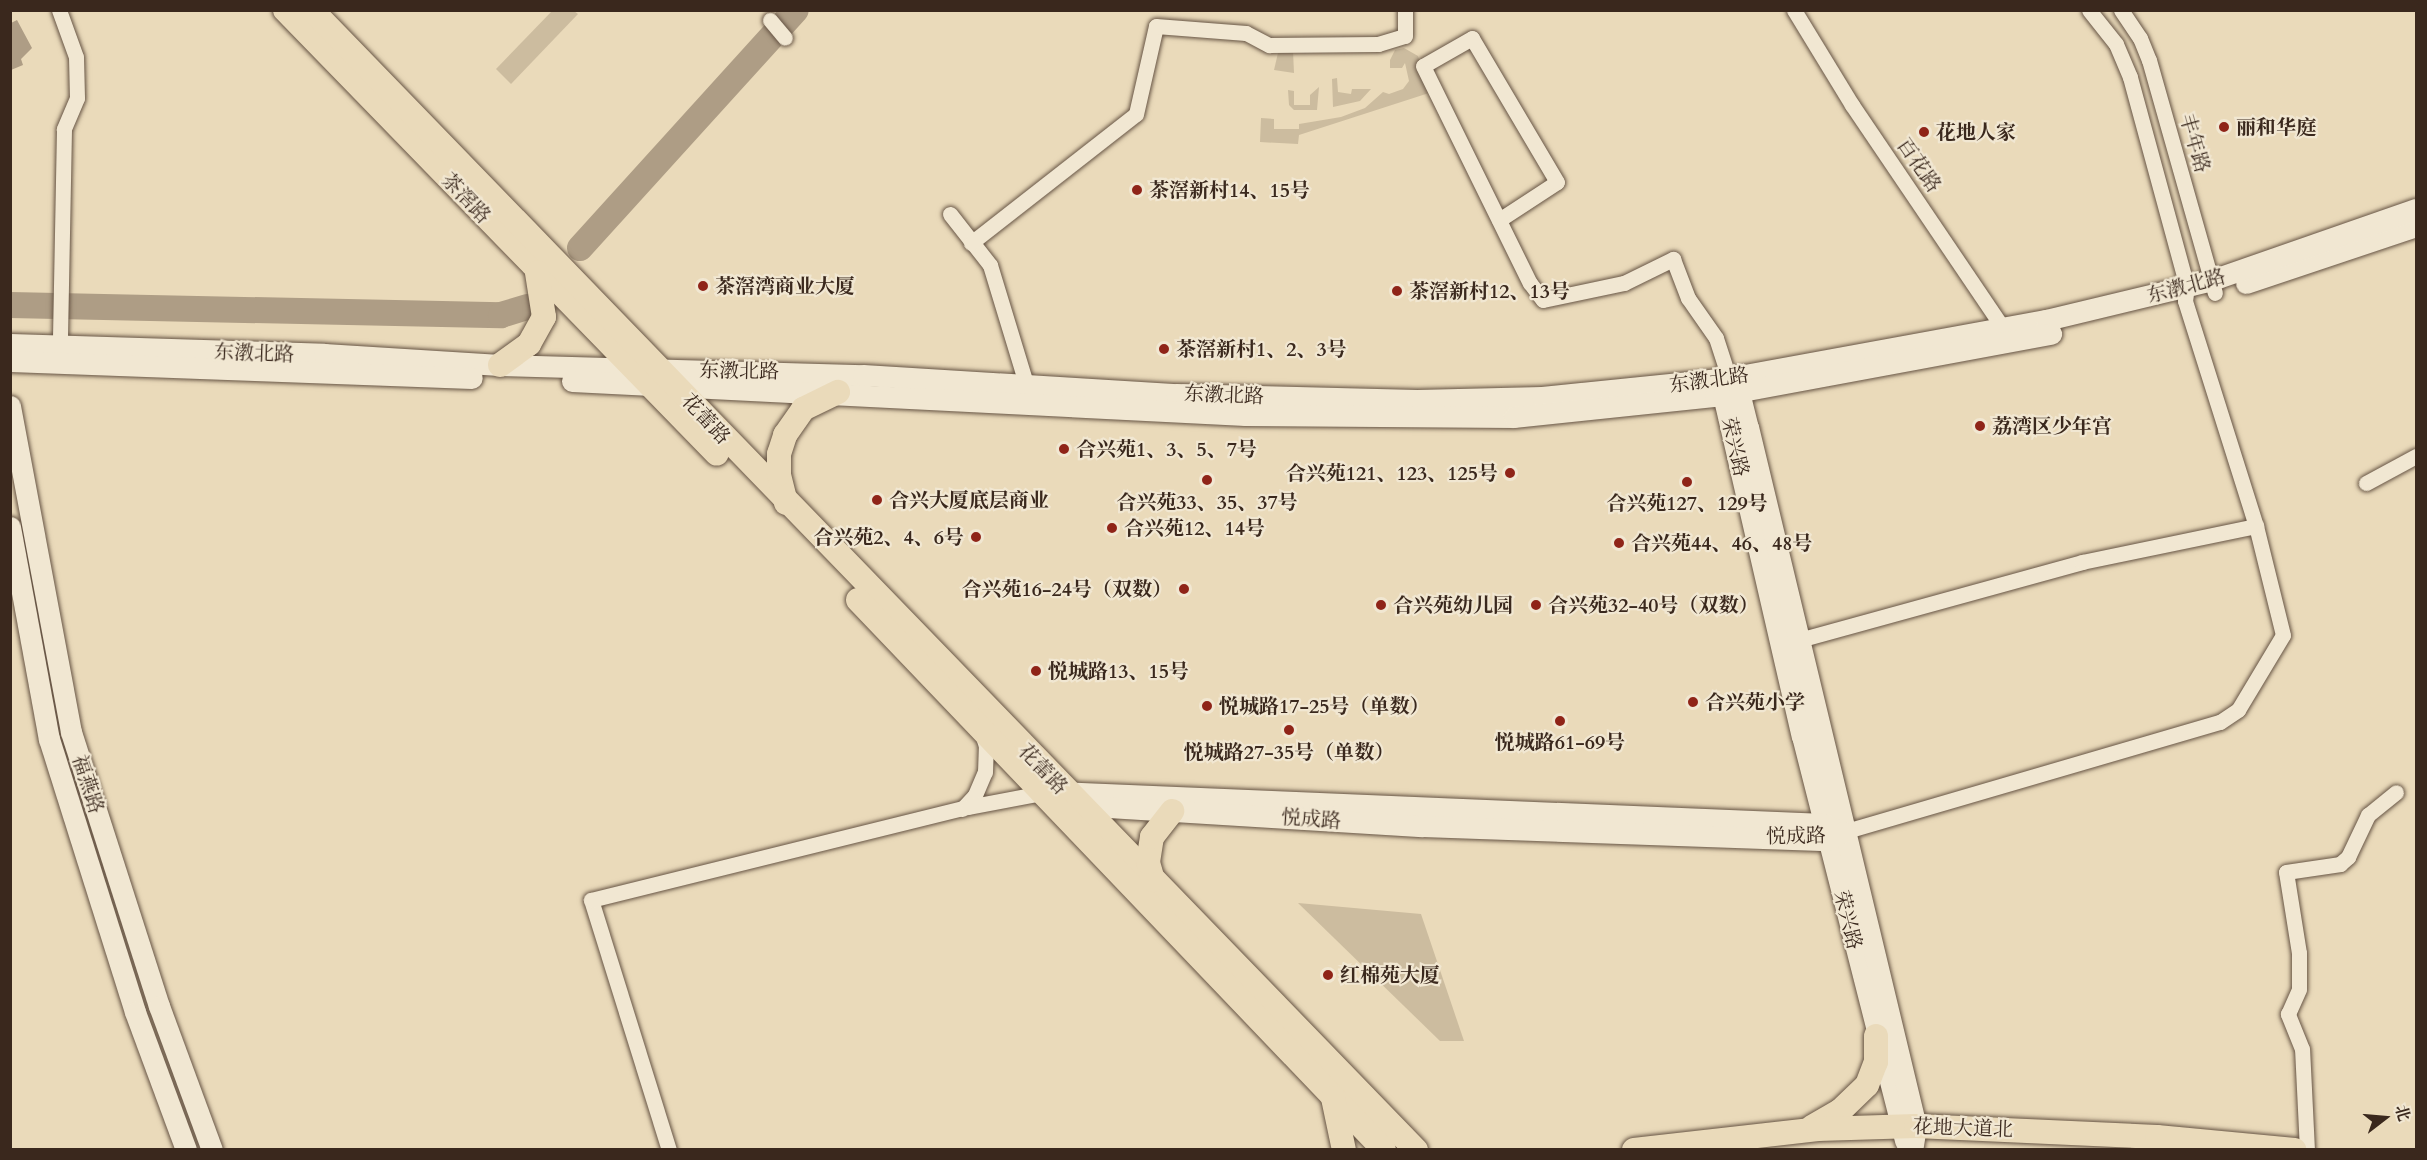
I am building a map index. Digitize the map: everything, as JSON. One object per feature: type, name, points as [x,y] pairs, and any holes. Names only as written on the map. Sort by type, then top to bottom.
[{"type":"main road","name":"茶滘路","points":[[285,10],[321,25],[660,380]]},
{"type":"main road","name":"茶滘路","points":[[312,10],[321,25],[537,270],[630,368],[660,380]]},
{"type":"main road","points":[[500,365],[530,344],[544,317],[537,270]]},
{"type":"main road","name":"花蕾路","points":[[660,380],[786,502],[1061,796],[1384,1149]]},
{"type":"main road","name":"花蕾路","points":[[660,380],[980,729],[1061,796],[1153,880],[1416,1149]]},
{"type":"main road","points":[[786,502],[779,474],[779,454],[785,435],[803,409],[837,392]]},
{"type":"main road","points":[[1153,880],[1148,862],[1152,837],[1172,811]]},
{"type":"main road","points":[[1806,1130],[1840,1112],[1867,1085],[1876,1062],[1876,1036]]},
{"type":"main road","points":[[1332,1093],[1344,1149]]},
{"type":"main road","name":"花地大道北","points":[[1634,1149],[1806,1130],[1907,1126],[2157,1137],[2294,1149]]},
{"type":"street","points":[[59,10],[76,57],[77,98],[64,129],[60,345]]},
{"type":"street","points":[[272,10],[321,25]]},
{"type":"street","points":[[971,243],[1136,114],[1156,26],[1246,33],[1269,45],[1378,44],[1405,36],[1405,10]]},
{"type":"street","name":"百花路","points":[[1794,10],[1852,105],[2007,336]]},
{"type":"street","points":[[1831,832],[2220,722],[2238,710],[2283,635],[2256,526],[2186,294],[2130,77],[2116,44],[2089,10]]},
{"type":"street","name":"丰年路","points":[[2121,10],[2140,38],[2149,60],[2214,286]]},
{"type":"street","points":[[770,20],[785,38]]},
{"type":"street","points":[[1499,220],[1557,182],[1472,38],[1423,66],[1530,283],[1543,300],[1624,284],[1674,260],[1688,298],[1716,338],[1730,388]]},
{"type":"street","name":"东漖北路","points":[[2214,286],[2416,209]]},
{"type":"street","points":[[950,214],[990,265],[1027,387]]},
{"type":"street","name":"东漖北路","points":[[10,361],[660,380],[1213,414],[1436,419],[1583,412],[1730,388],[2007,336],[2186,294],[2416,226]]},
{"type":"street","name":"东漖北路","points":[[10,344],[324,354],[500,365],[630,368]]},
{"type":"street","name":"东漖北路","points":[[660,380],[863,375],[1027,387],[1478,400],[1730,388]]},
{"type":"street","name":"荣兴路","points":[[1730,388],[1798,640],[1831,832],[1907,1126],[1910,1149]]},
{"type":"street","name":"荣兴路","points":[[1730,388],[1876,1036],[1907,1126]]},
{"type":"street","name":"福燕路","points":[[10,406],[71,732],[159,1006],[212,1149]]},
{"type":"street","points":[[2366,483],[2416,456]]},
{"type":"street","points":[[1798,640],[2082,562],[2256,526]]},
{"type":"street","name":"福燕路","points":[[10,527],[49,739],[135,1012],[186,1149]]},
{"type":"street","points":[[962,809],[975,795],[985,772],[986,746],[980,729]]},
{"type":"street","points":[[2307,1149],[2302,1049],[2288,1014],[2299,989],[2299,953],[2286,872],[2340,864],[2349,857],[2368,816],[2396,792]]},
{"type":"street","points":[[669,1149],[591,900],[962,809],[1061,796]]},
{"type":"street","name":"悦成路","points":[[1061,796],[1831,832]]},
{"type":"street","name":"悦成路","points":[[1061,796],[1172,811],[1422,826],[1831,832]]},
{"type":"shaded area","points":[[552,11],[574,11],[578,14],[511,84],[496,69]]},
{"type":"shaded area","points":[[17,20],[32,48],[21,59],[23,65],[11,70],[11,23]]},
{"type":"shaded area","points":[[1404,48],[1418,56],[1429,93],[1299,135],[1298,144],[1260,142],[1261,118],[1274,119],[1274,129],[1299,129],[1299,124],[1341,117],[1365,108],[1383,92],[1389,94],[1403,89],[1409,81],[1405,63],[1402,68],[1390,68],[1390,60],[1395,50]]},
{"type":"shaded area","points":[[1293,51],[1294,73],[1274,70],[1278,53]]},
{"type":"shaded area","points":[[1337,78],[1338,92],[1351,94],[1352,89],[1371,89],[1360,101],[1333,107],[1332,79]]},
{"type":"shaded area","points":[[1319,87],[1317,110],[1294,110],[1289,105],[1288,90],[1294,91],[1294,105],[1310,105],[1310,95]]},
{"type":"shaded area","points":[[1298,903],[1421,914],[1464,1041],[1440,1041]]},
{"type":"waterway","points":[[580,248],[796,10]]},
{"type":"waterway","points":[[10,305],[501,315],[527,307]]},
{"type":"place","name":"丽和华庭","points":[[2224,127]]},
{"type":"place","name":"花地人家","points":[[1924,132]]},
{"type":"place","name":"茶滘新村14、15号","points":[[1137,190]]},
{"type":"place","name":"茶滘湾商业大厦","points":[[703,286]]},
{"type":"place","name":"茶滘新村12、13号","points":[[1397,291]]},
{"type":"place","name":"茶滘新村1、2、3号","points":[[1164,349]]},
{"type":"place","name":"荔湾区少年宫","points":[[1980,426]]},
{"type":"place","name":"合兴苑1、3、5、7号","points":[[1064,449]]},
{"type":"place","name":"合兴苑121、123、125号","points":[[1510,473]]},
{"type":"place","name":"合兴苑33、35、37号","points":[[1207,480]]},
{"type":"place","name":"合兴苑127、129号","points":[[1687,482]]},
{"type":"place","name":"合兴大厦底层商业","points":[[877,500]]},
{"type":"place","name":"合兴苑12、14号","points":[[1112,528]]},
{"type":"place","name":"合兴苑2、4、6号","points":[[976,537]]},
{"type":"place","name":"合兴苑44、46、48号","points":[[1619,543]]},
{"type":"place","name":"合兴苑16-24号（双数）","points":[[1184,589]]},
{"type":"place","name":"合兴苑幼儿园","points":[[1381,605]]},
{"type":"place","name":"合兴苑32-40号（双数）","points":[[1536,605]]},
{"type":"place","name":"悦城路13、15号","points":[[1036,671]]},
{"type":"place","name":"合兴苑小学","points":[[1693,702]]},
{"type":"place","name":"悦城路17-25号（单数）","points":[[1207,706]]},
{"type":"place","name":"悦城路61-69号","points":[[1560,721]]},
{"type":"place","name":"悦城路27-35号（单数）","points":[[1289,730]]},
{"type":"place","name":"红棉苑大厦","points":[[1328,975]]}]
